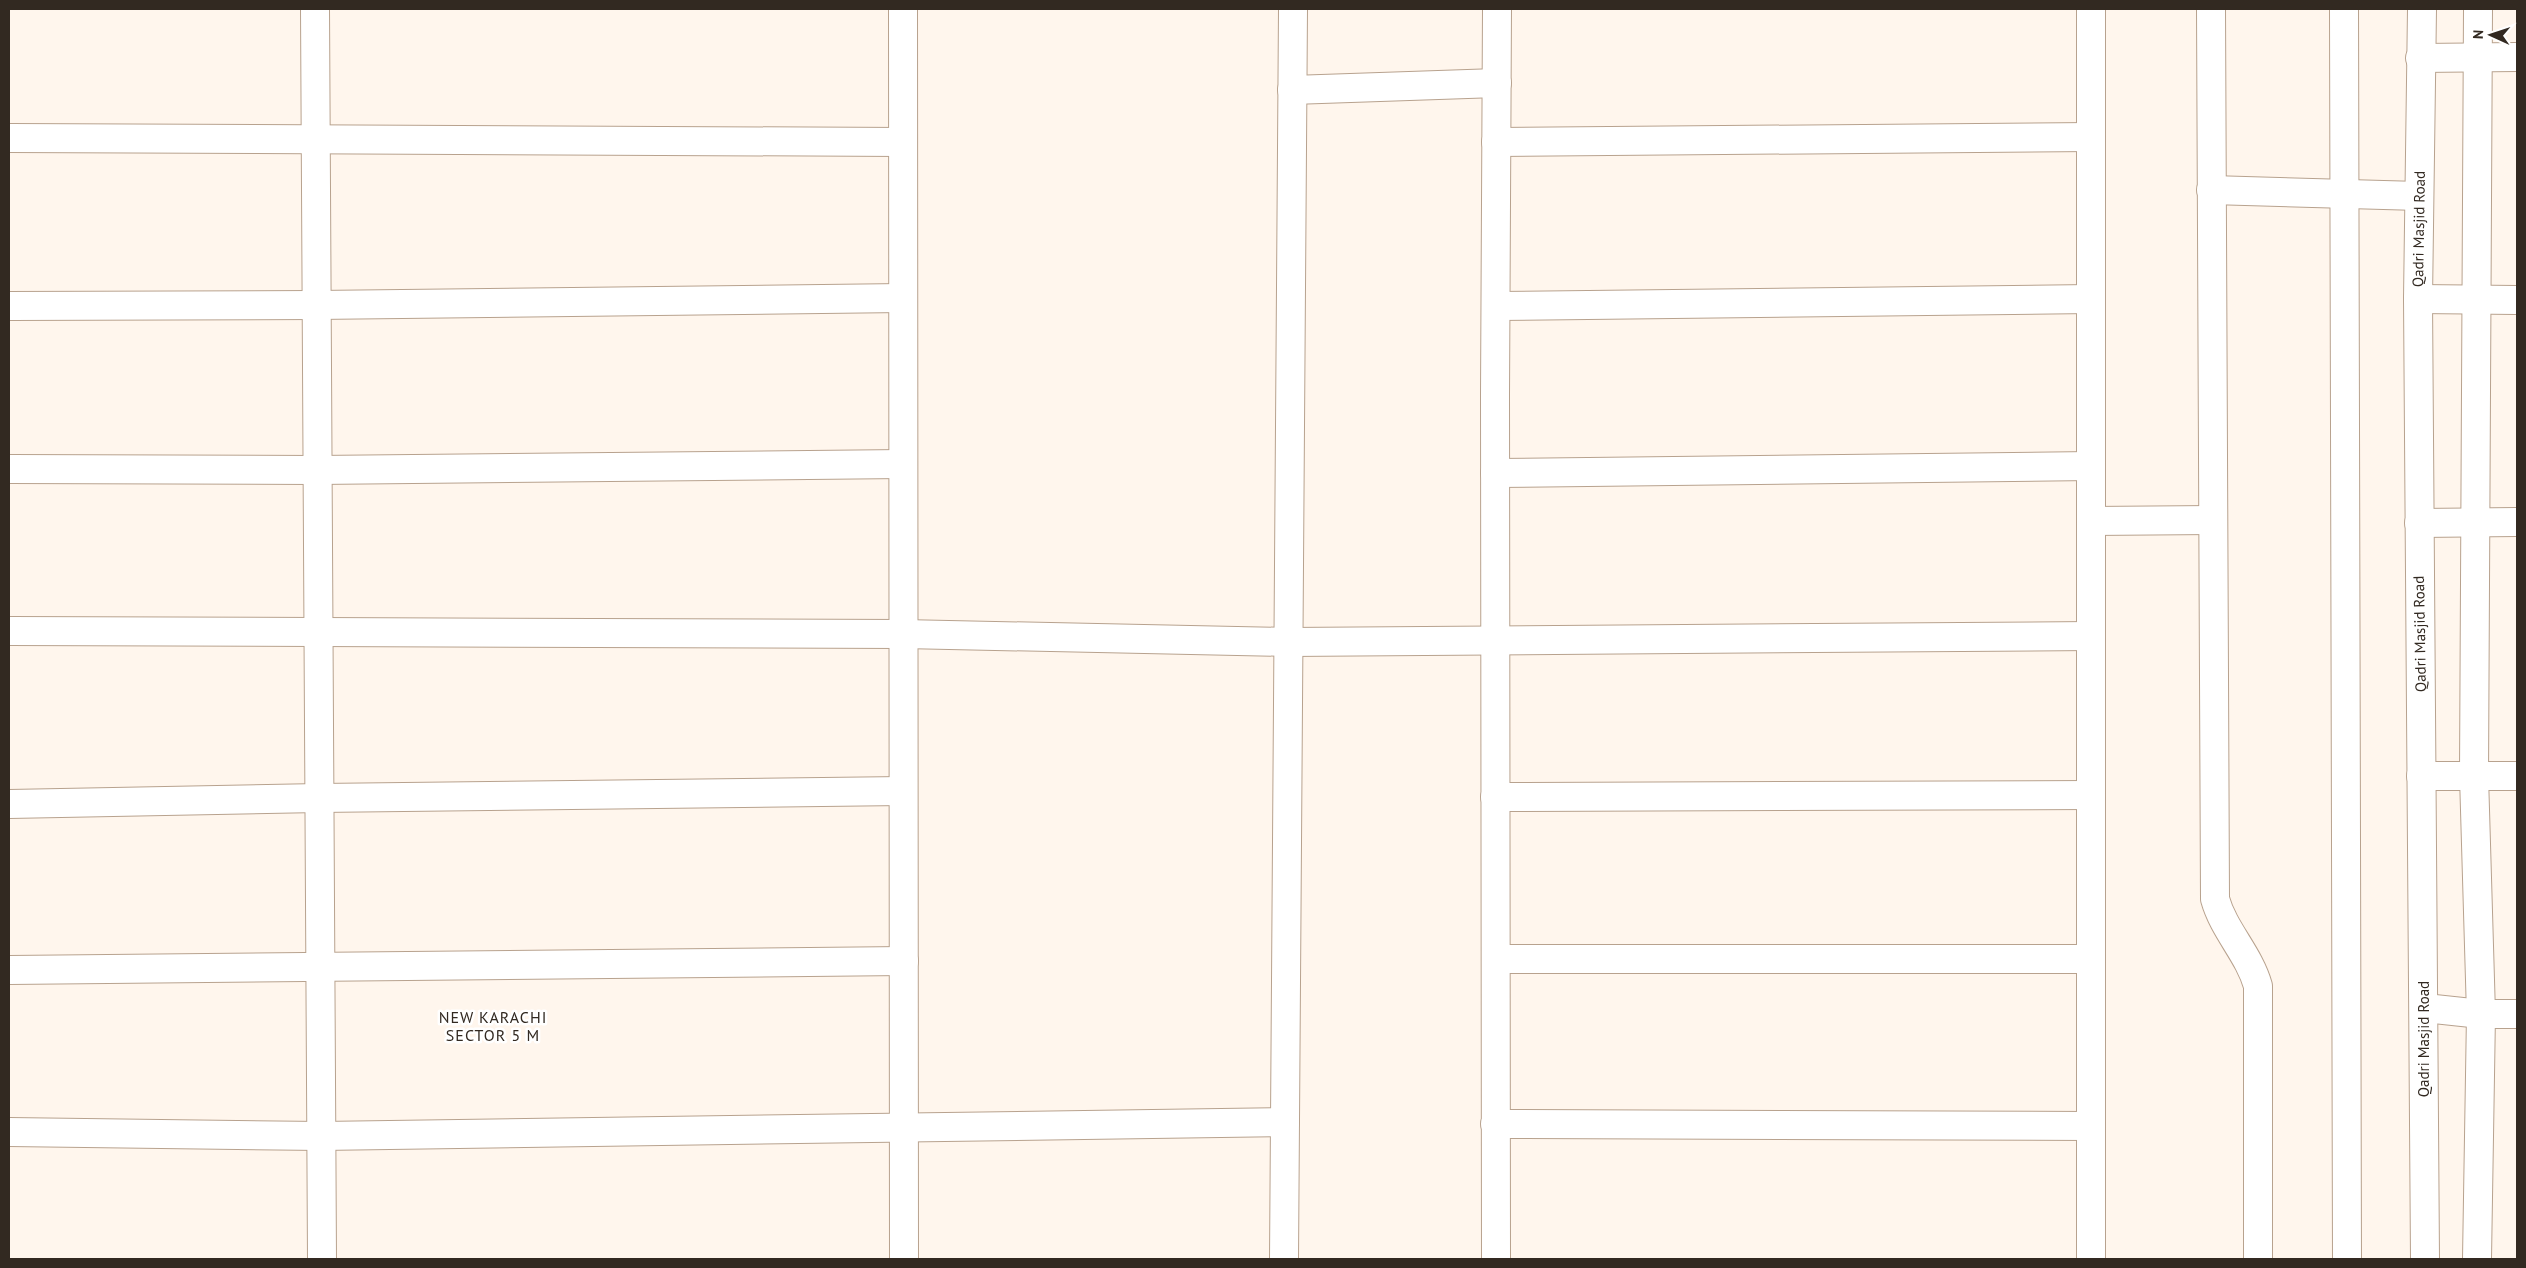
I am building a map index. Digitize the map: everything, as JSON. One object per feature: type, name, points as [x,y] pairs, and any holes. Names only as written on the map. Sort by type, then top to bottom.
[{"type":"street","points":[[315,9],[322,1259]]},
{"type":"street","points":[[903,9],[904,1259]]},
{"type":"street","points":[[1284,1259],[1293,9]]},
{"type":"street","points":[[1496,1259],[1495,473],[1497,9]]},
{"type":"street","points":[[2091,9],[2091,1259]]},
{"type":"street","points":[[2211,9],[2215,899],[2220,917],[2253,968],[2258,986],[2258,1259]]},
{"type":"street","points":[[2344,9],[2347,1259]]},
{"type":"street","name":"Qadri Masjid Road","points":[[2422,9],[2418,299],[2421,776],[2425,1008],[2425,1259]]},
{"type":"street","points":[[2477,1259],[2480,1014],[2474,776],[2477,522],[2478,9]]},
{"type":"street","points":[[2420,58],[2517,57]]},
{"type":"street","points":[[1292,90],[1497,83]]},
{"type":"street","points":[[1496,142],[2092,137]]},
{"type":"street","points":[[9,138],[903,142]]},
{"type":"street","points":[[2212,190],[2419,196]]},
{"type":"street","points":[[9,306],[316,305],[903,298]]},
{"type":"street","points":[[1496,306],[2091,299]]},
{"type":"street","points":[[2418,299],[2517,300]]},
{"type":"street","points":[[9,469],[317,470],[903,464]]},
{"type":"street","points":[[1495,473],[2092,466]]},
{"type":"street","points":[[2091,521],[2213,520]]},
{"type":"street","points":[[2419,522],[2517,522]]},
{"type":"street","points":[[9,631],[904,634],[1289,642],[2091,636]]},
{"type":"street","points":[[2421,776],[2517,776]]},
{"type":"street","points":[[9,804],[904,791]]},
{"type":"street","points":[[1495,797],[2091,795]]},
{"type":"street","points":[[1496,959],[2091,959]]},
{"type":"street","points":[[9,970],[904,961]]},
{"type":"street","points":[[2425,1008],[2480,1014],[2517,1014]]},
{"type":"street","points":[[9,1132],[321,1136],[1285,1122]]},
{"type":"street","points":[[1495,1124],[2091,1126]]},
{"type":"district","name":"NEW KARACHI SECTOR 5 M","points":[[493,1026]]}]
